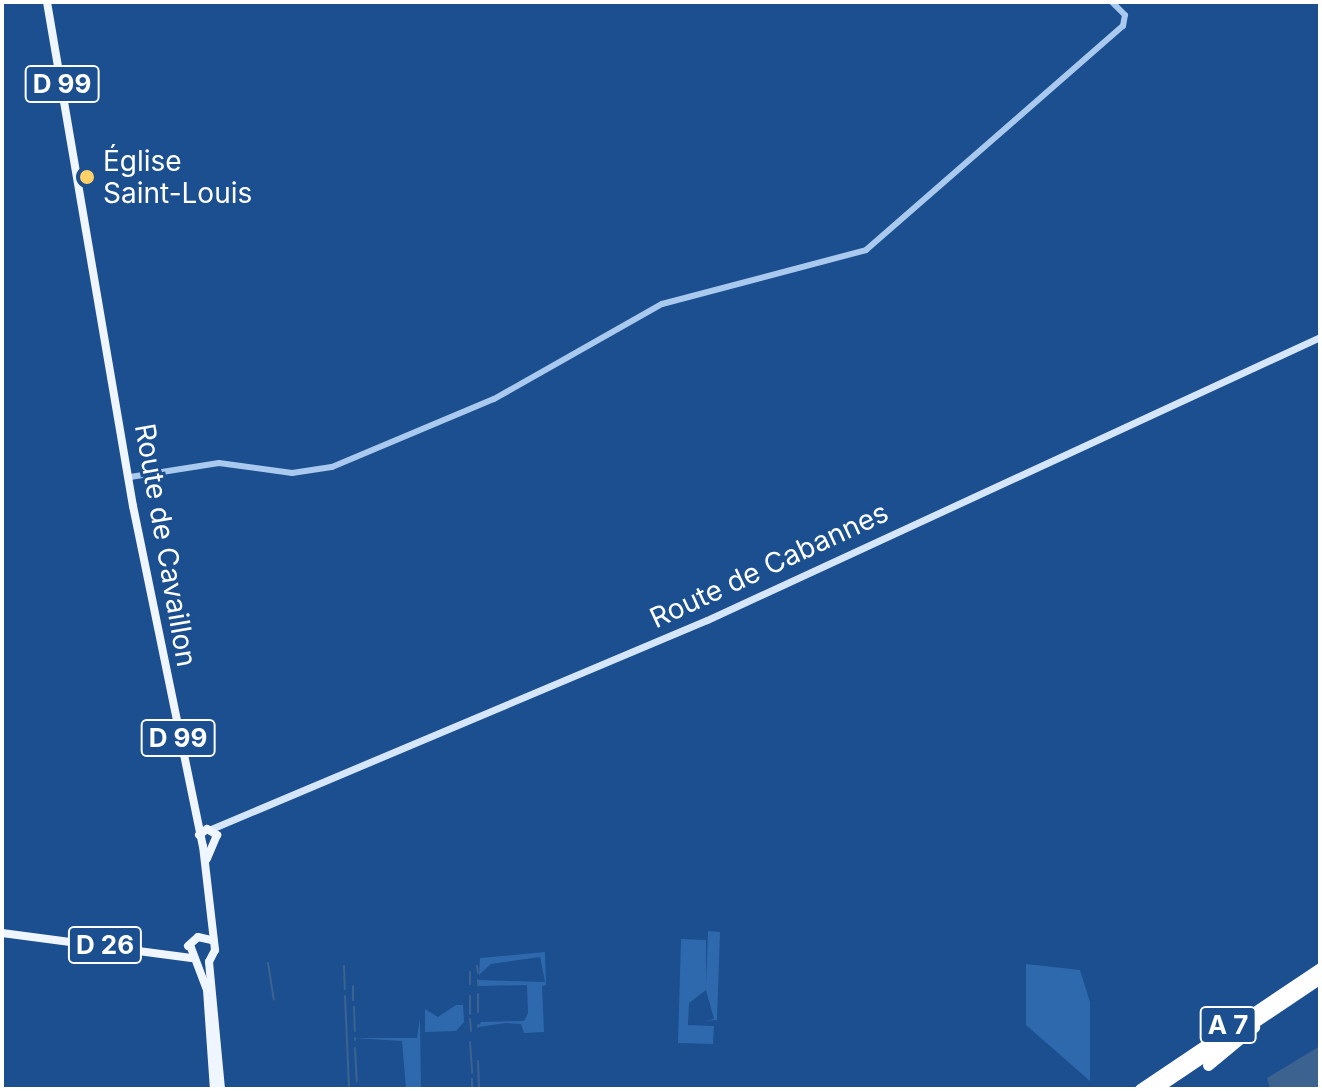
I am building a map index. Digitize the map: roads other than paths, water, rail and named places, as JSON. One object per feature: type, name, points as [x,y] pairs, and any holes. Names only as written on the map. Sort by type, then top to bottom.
[{"type":"highway","name":"A 7","points":[[1140,1089],[1320,968]]},
{"type":"highway","name":"A 7","points":[[1155,1089],[1320,978]]},
{"type":"highway","points":[[1208,1065],[1300,990]]},
{"type":"main road","name":"Route de Cavaillon","points":[[47,2],[130,477],[199,835],[207,847]]},
{"type":"main road","name":"Route de Cabannes","points":[[212,832],[707,620],[1320,337]]},
{"type":"main road","name":"Route de Cavaillon","points":[[196,815],[212,832]]},
{"type":"main road","points":[[199,835],[212,832]]},
{"type":"main road","points":[[212,832],[204,868],[206,939],[221,1089]]},
{"type":"main road","name":"D 26","points":[[2,933],[168,953],[194,960]]},
{"type":"main road","points":[[206,939],[190,945],[209,1003],[214,1089]]},
{"type":"main road","name":"D 26","points":[[168,953],[190,945]]},
{"type":"main road","points":[[194,960],[209,962]]},
{"type":"street","points":[[130,477],[219,463],[292,473],[332,467],[494,399],[662,304],[866,250],[1114,36],[1125,15],[1112,2]]},
{"type":"waterway","points":[[268,963],[274,1000]]},
{"type":"waterway","points":[[344,966],[345,989]]},
{"type":"waterway","points":[[477,966],[478,973]]},
{"type":"waterway","points":[[470,972],[470,984]]},
{"type":"waterway","points":[[478,980],[478,985]]},
{"type":"waterway","points":[[353,986],[353,1000]]},
{"type":"waterway","points":[[478,994],[478,1012]]},
{"type":"waterway","points":[[345,996],[349,1086]]},
{"type":"waterway","points":[[470,996],[470,1014]]},
{"type":"waterway","points":[[354,1007],[355,1031]]},
{"type":"waterway","points":[[470,1019],[471,1031]]},
{"type":"waterway","points":[[470,1042],[472,1073]]},
{"type":"waterway","points":[[355,1048],[357,1081]]},
{"type":"waterway","points":[[478,1061],[479,1089]]},
{"type":"waterway","points":[[472,1079],[472,1089]]},
{"type":"place","name":"Église Saint-Louis","points":[[87,177]]}]
